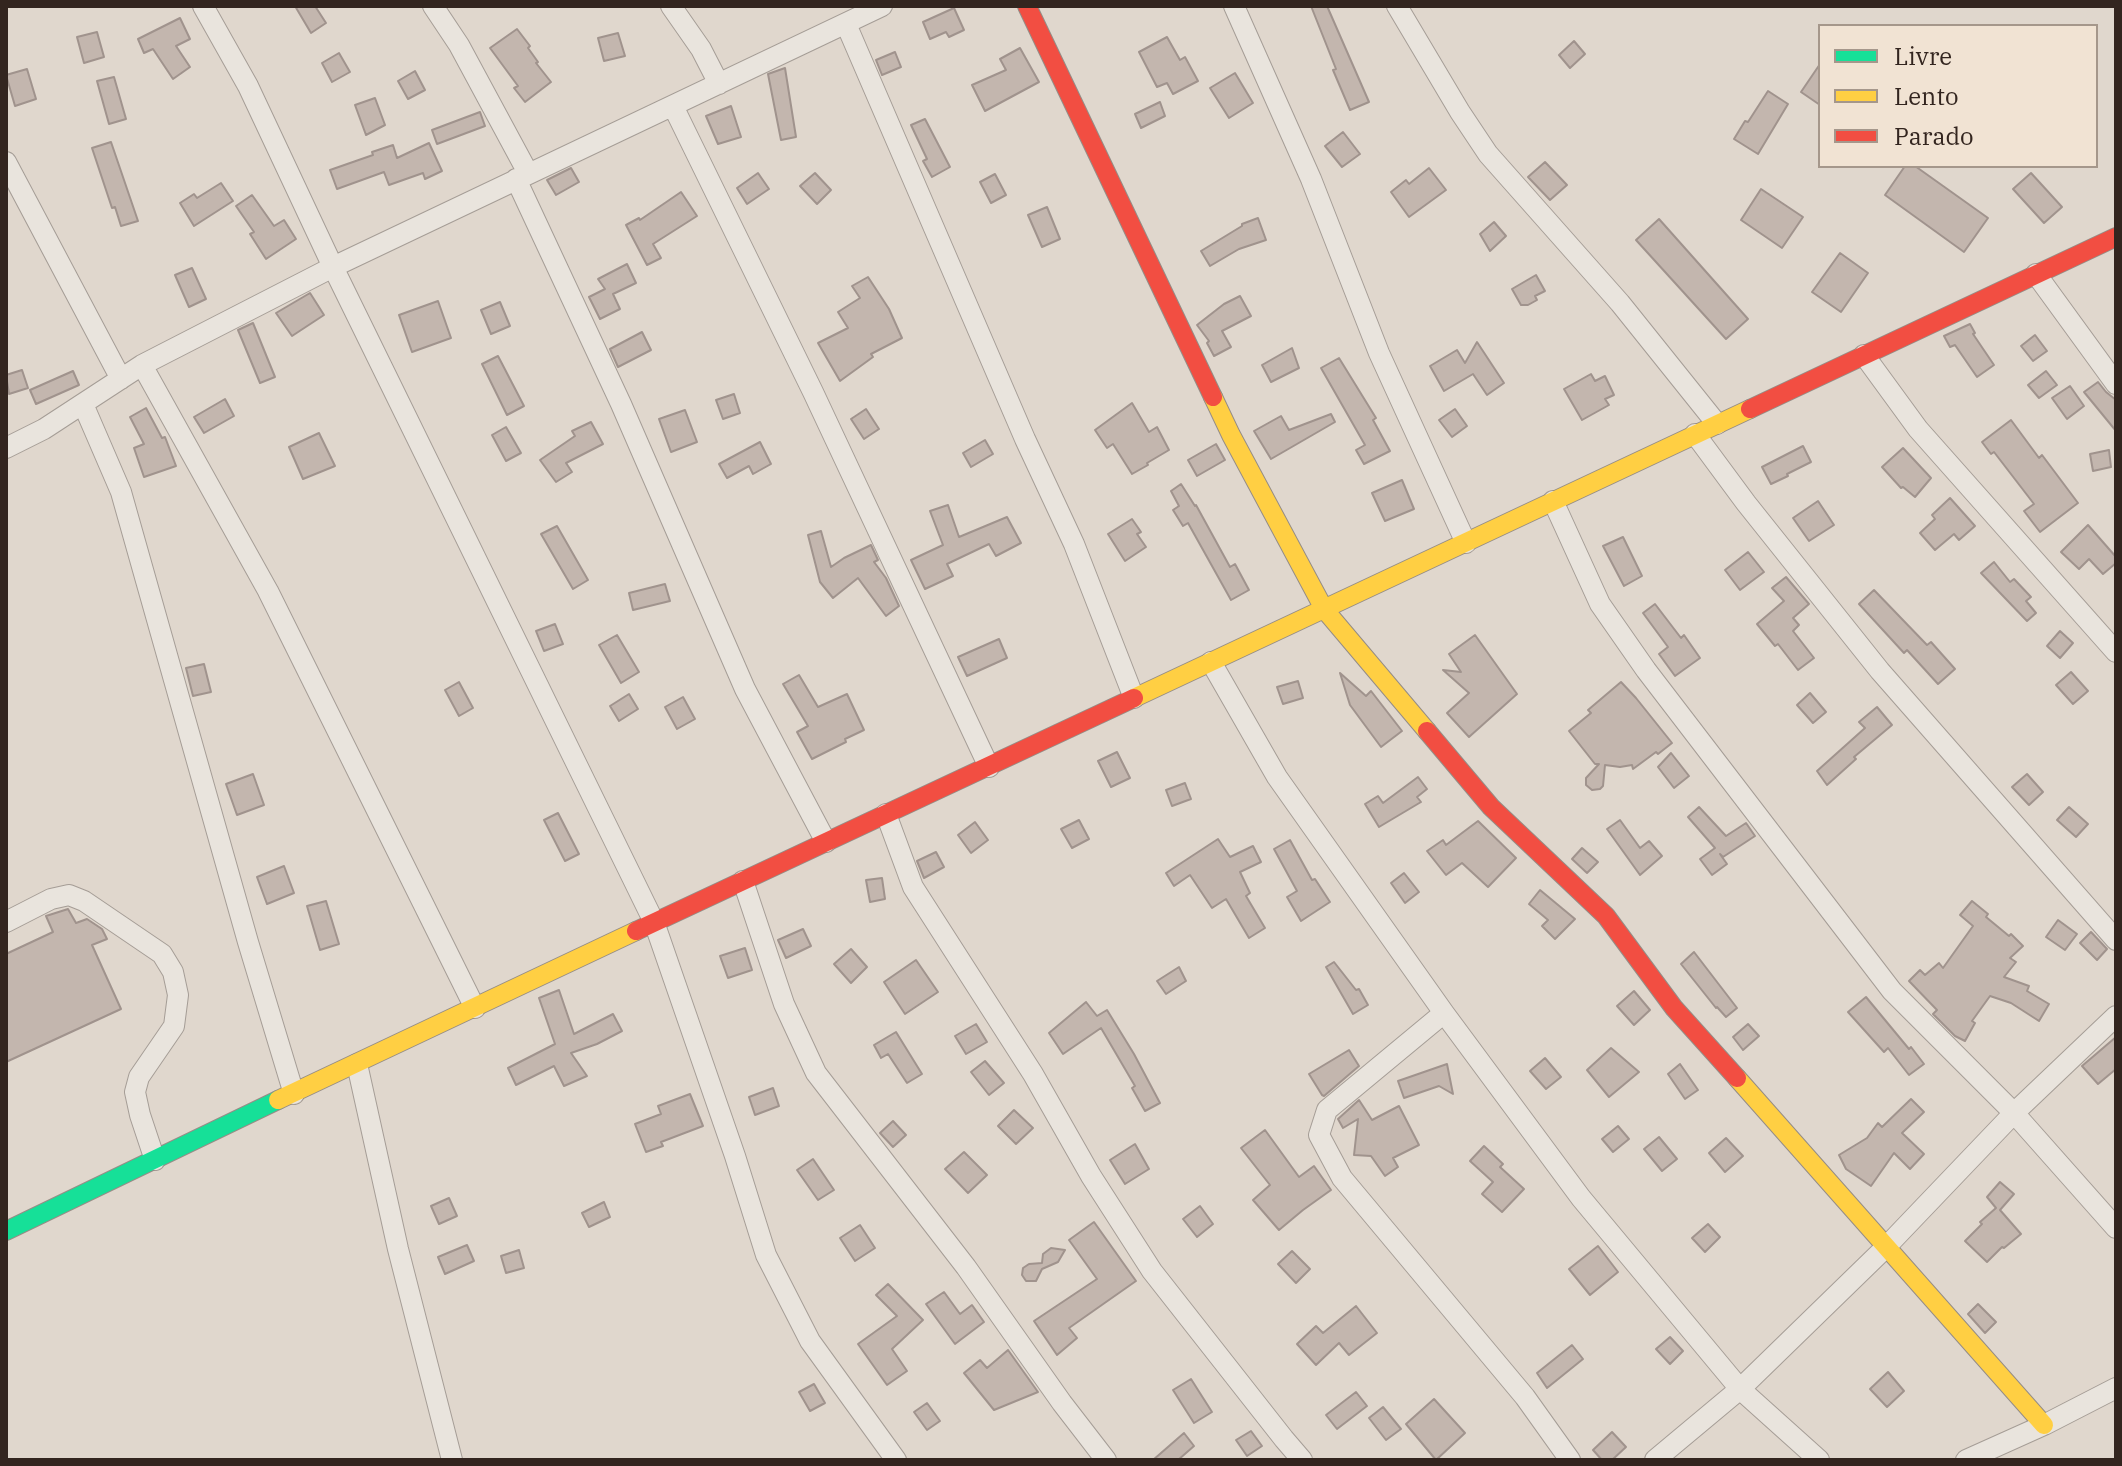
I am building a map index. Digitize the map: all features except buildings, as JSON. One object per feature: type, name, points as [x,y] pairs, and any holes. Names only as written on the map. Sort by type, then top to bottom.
[{"type":"street","points":[[203,6],[248,86],[333,267],[654,922],[766,1255],[810,1341],[896,1460]]},
{"type":"street","points":[[433,6],[459,45],[522,176],[745,689],[826,842]]},
{"type":"street","points":[[671,6],[701,49],[719,84]]},
{"type":"street","points":[[6,448],[44,429],[142,365],[333,267],[882,6]]},
{"type":"street","points":[[1027,6],[1231,435],[1324,609],[1491,807],[1606,916],[1674,1008],[2044,1425]]},
{"type":"street","points":[[1234,6],[1311,179],[1379,353],[1466,543]]},
{"type":"street","points":[[1397,6],[1488,154],[1620,303],[1717,424]]},
{"type":"street","points":[[846,24],[1025,439],[1074,544],[1134,698]]},
{"type":"street","points":[[673,106],[813,392],[989,767]]},
{"type":"street","points":[[6,162],[121,379]]},
{"type":"street","points":[[6,1231],[654,922],[2116,237]]},
{"type":"street","points":[[2036,274],[2116,384]]},
{"type":"street","points":[[1864,355],[1918,429],[2116,652]]},
{"type":"street","points":[[142,365],[268,591],[475,1008]]},
{"type":"street","points":[[83,404],[121,492],[294,1094]]},
{"type":"street","points":[[1695,434],[1880,671],[2116,940]]},
{"type":"street","points":[[1553,501],[1600,604],[1646,670],[1892,991],[2014,1113],[2116,1228]]},
{"type":"street","points":[[1211,662],[1277,777],[1444,1013],[1581,1198],[1740,1389],[1819,1460]]},
{"type":"street","points":[[886,814],[913,887],[1033,1074],[1129,1236],[1152,1271],[1302,1460]]},
{"type":"street","points":[[743,881],[784,1004],[816,1073],[966,1267],[1106,1460]]},
{"type":"street","points":[[6,922],[51,899],[69,895],[84,901],[162,954],[173,972],[178,995],[174,1026],[139,1077],[135,1092],[155,1160]]},
{"type":"street","points":[[1444,1013],[1327,1110],[1319,1135],[1342,1178],[1525,1397],[1570,1460]]},
{"type":"street","points":[[1655,1460],[1740,1389],[1886,1247],[2014,1113],[2116,1016]]},
{"type":"street","points":[[357,1064],[398,1249],[452,1460]]},
{"type":"street","points":[[1966,1460],[2116,1388]]},
{"type":"traffic: fast","points":[[6,1231],[278,1100]]},
{"type":"traffic: slow","points":[[1213,397],[1324,609],[1427,731]]},
{"type":"traffic: slow","points":[[1134,698],[1750,409]]},
{"type":"traffic: slow","points":[[278,1100],[636,931]]},
{"type":"traffic: slow","points":[[1737,1078],[2044,1425]]},
{"type":"traffic: jam","points":[[1027,6],[1213,397]]},
{"type":"traffic: jam","points":[[1750,409],[2116,237]]},
{"type":"traffic: jam","points":[[636,931],[1134,698]]},
{"type":"traffic: jam","points":[[1427,731],[1491,807],[1606,916],[1674,1008],[1737,1078]]}]
